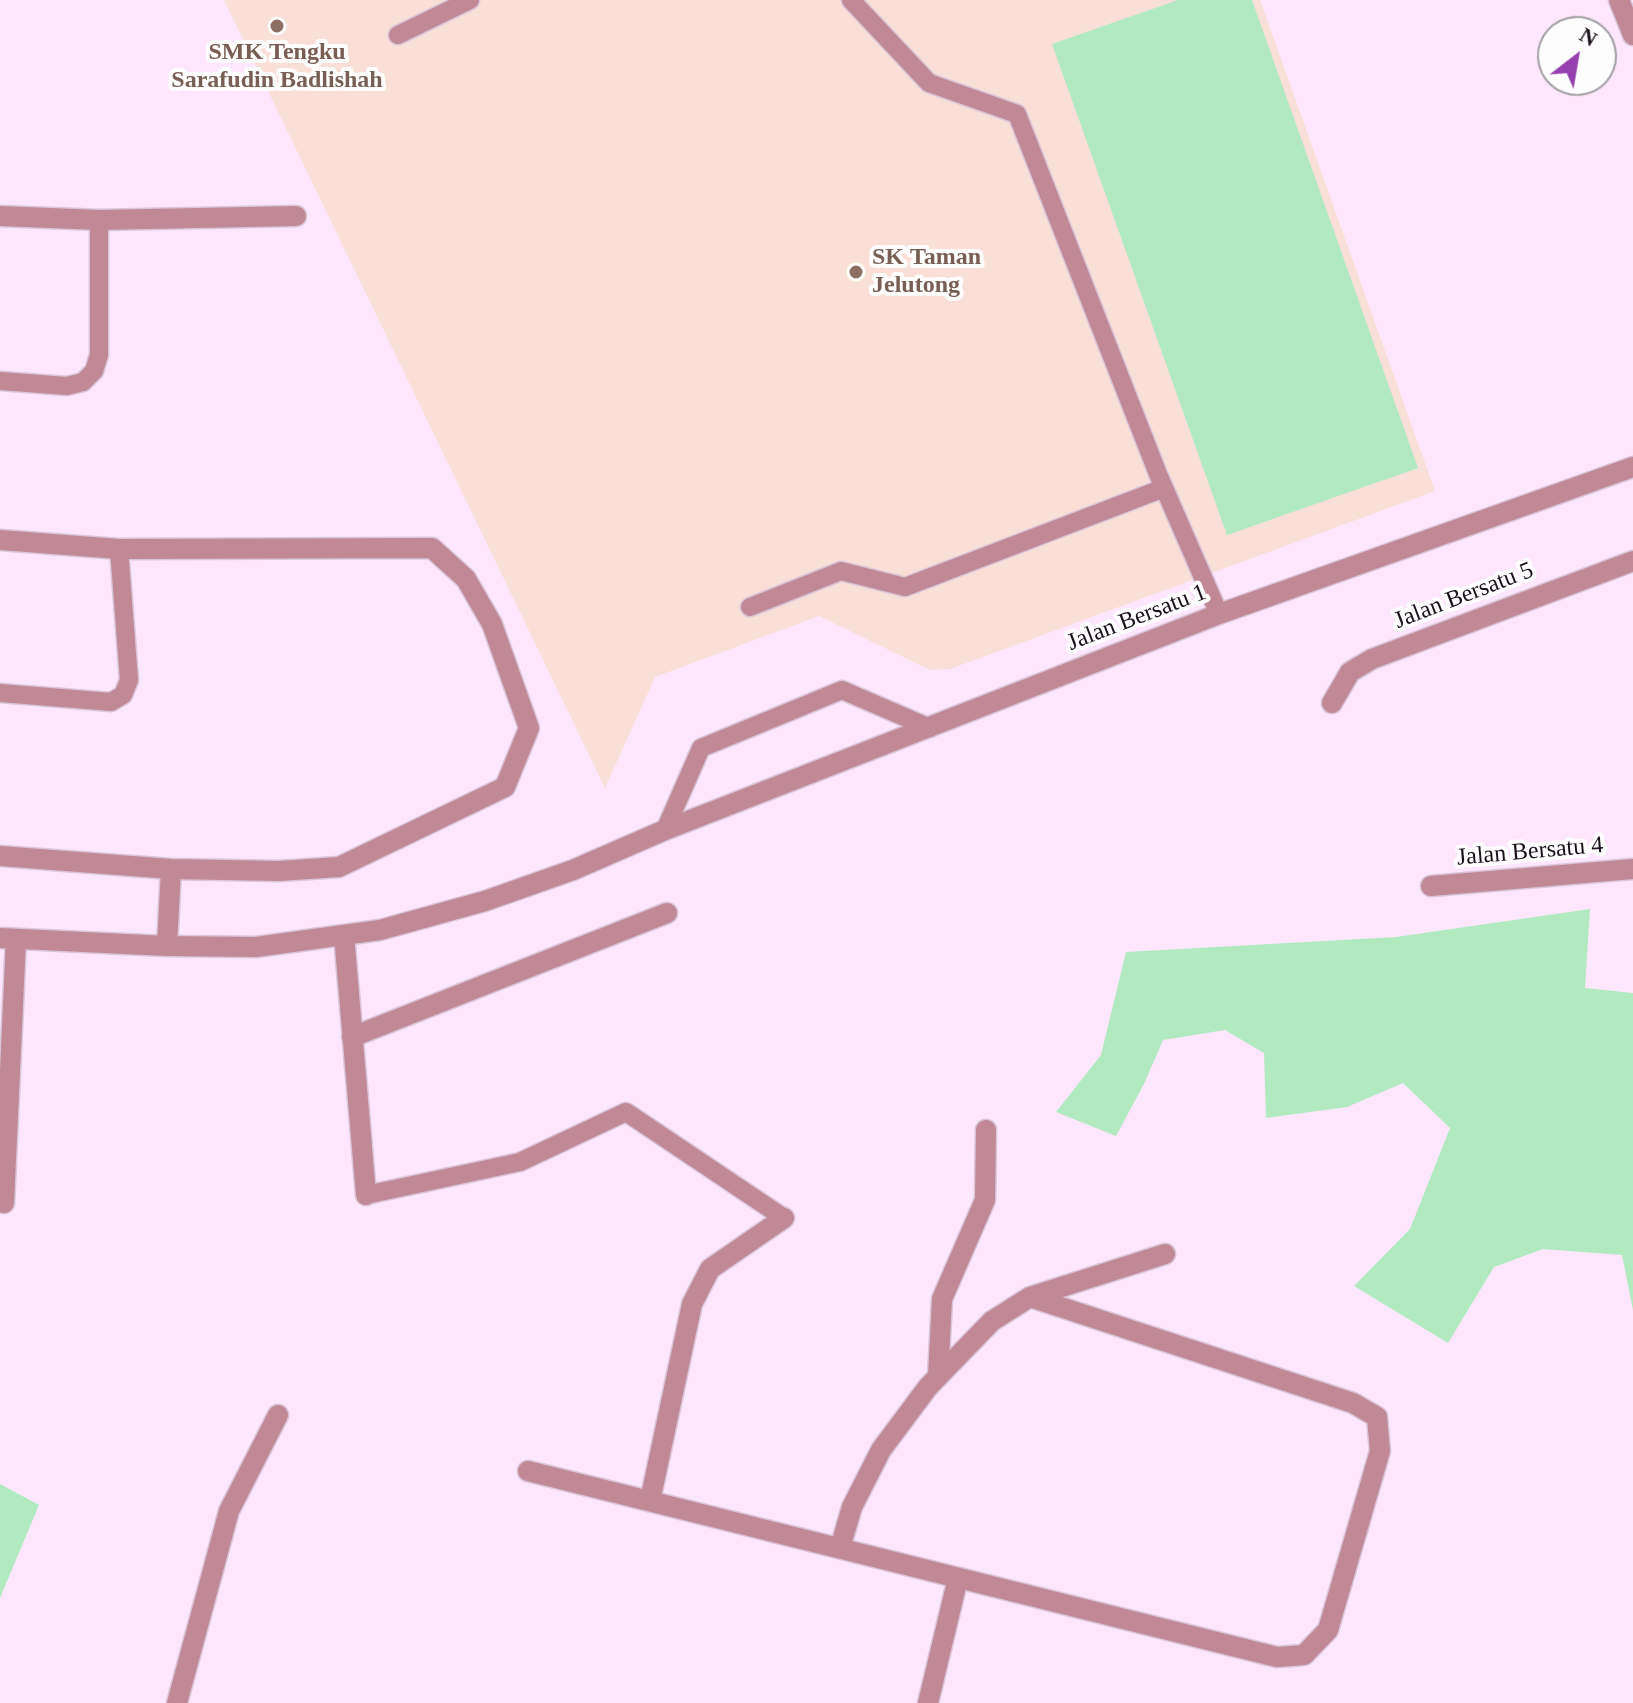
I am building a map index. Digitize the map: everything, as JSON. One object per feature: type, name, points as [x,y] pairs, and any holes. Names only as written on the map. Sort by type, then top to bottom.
[{"type":"street","points":[[1619,0],[1633,35]]},
{"type":"street","points":[[0,216],[99,220],[296,216]]},
{"type":"street","name":"Jalan Bersatu 1","points":[[8,938],[256,947],[380,930],[485,901],[573,870],[665,830],[1219,614],[1633,467]]},
{"type":"street","points":[[0,540],[119,549],[432,548],[466,579],[492,624],[529,728],[505,787],[339,867],[279,871],[171,869],[0,856]]},
{"type":"street","name":"Jalan Bersatu 5","points":[[1332,703],[1350,672],[1372,659],[1633,561]]},
{"type":"street","points":[[167,946],[171,869]]},
{"type":"street","name":"Jalan Bersatu 4","points":[[1431,886],[1633,869]]},
{"type":"street","points":[[352,1037],[667,913]]},
{"type":"street","points":[[344,935],[366,1195]]},
{"type":"street","points":[[4,1203],[8,938]]},
{"type":"street","points":[[938,1377],[942,1299],[985,1200],[986,1130]]},
{"type":"street","points":[[650,1501],[692,1304],[710,1269],[784,1218]]},
{"type":"street","points":[[840,1548],[852,1507],[881,1450],[938,1377],[992,1321],[1030,1297],[1165,1254]]},
{"type":"street","points":[[528,1471],[1277,1657],[1304,1655],[1328,1630],[1380,1451],[1377,1417],[1353,1403],[1030,1297]]},
{"type":"street","points":[[177,1703],[229,1511],[278,1415]]},
{"type":"street","points":[[928,1703],[958,1578]]},
{"type":"lane","points":[[398,35],[470,0]]},
{"type":"lane","points":[[851,0],[929,83],[1017,114],[1164,488],[1219,614]]},
{"type":"lane","points":[[0,381],[67,386],[83,382],[94,371],[99,355],[99,220]]},
{"type":"lane","points":[[750,607],[841,571],[905,587],[1164,488]]},
{"type":"lane","points":[[0,693],[111,702],[123,695],[129,680],[119,549]]},
{"type":"lane","points":[[665,830],[701,748],[842,690],[930,728]]},
{"type":"lane","points":[[366,1195],[520,1162],[626,1112],[784,1218]]},
{"type":"shaded area","name":"SK Taman Jelutong","points":[[224,0],[1260,0],[1435,491],[950,669],[930,670],[819,616],[655,677],[605,788]]},
{"type":"green space","points":[[1178,0],[1252,0],[1418,468],[1227,535],[1052,44]]},
{"type":"green space","points":[[1590,909],[1585,988],[1633,993],[1633,1310],[1622,1255],[1543,1249],[1494,1267],[1448,1343],[1354,1286],[1410,1229],[1450,1128],[1403,1083],[1347,1107],[1266,1118],[1264,1053],[1225,1030],[1163,1040],[1116,1136],[1056,1112],[1101,1055],[1126,952],[1396,937]]},
{"type":"green space","points":[[0,1484],[39,1505],[0,1598]]},
{"type":"place","name":"SMK Tengku Sarafudin Badlishah","points":[[277,26]]},
{"type":"place","name":"SK Taman Jelutong","points":[[856,272]]}]
